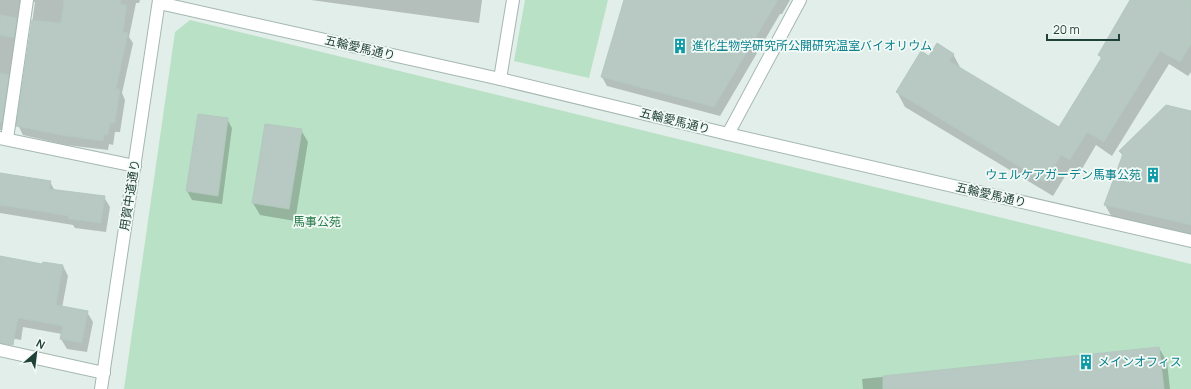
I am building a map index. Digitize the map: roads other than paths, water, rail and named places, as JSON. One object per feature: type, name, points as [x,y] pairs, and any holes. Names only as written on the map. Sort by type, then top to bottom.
[{"type":"street","points":[[27,0],[3,139],[135,166]]},
{"type":"street","points":[[500,79],[513,0]]},
{"type":"street","points":[[728,134],[800,0]]},
{"type":"street","name":"五輪愛馬通り","points":[[159,2],[500,79],[728,134],[1191,241]]},
{"type":"street","name":"用賀中道通り","points":[[101,389],[159,2]]},
{"type":"street","points":[[0,350],[104,372]]},
{"type":"place","name":"進化生物学研究所公開研究温室バイオリウム","points":[[680,46]]},
{"type":"place","name":"ウェルケアガーデン馬事公苑","points":[[1153,175]]},
{"type":"place","name":"メインオフィス","points":[[1086,362]]},
{"type":"park label","name":"馬事公苑","points":[[317,222]]}]
